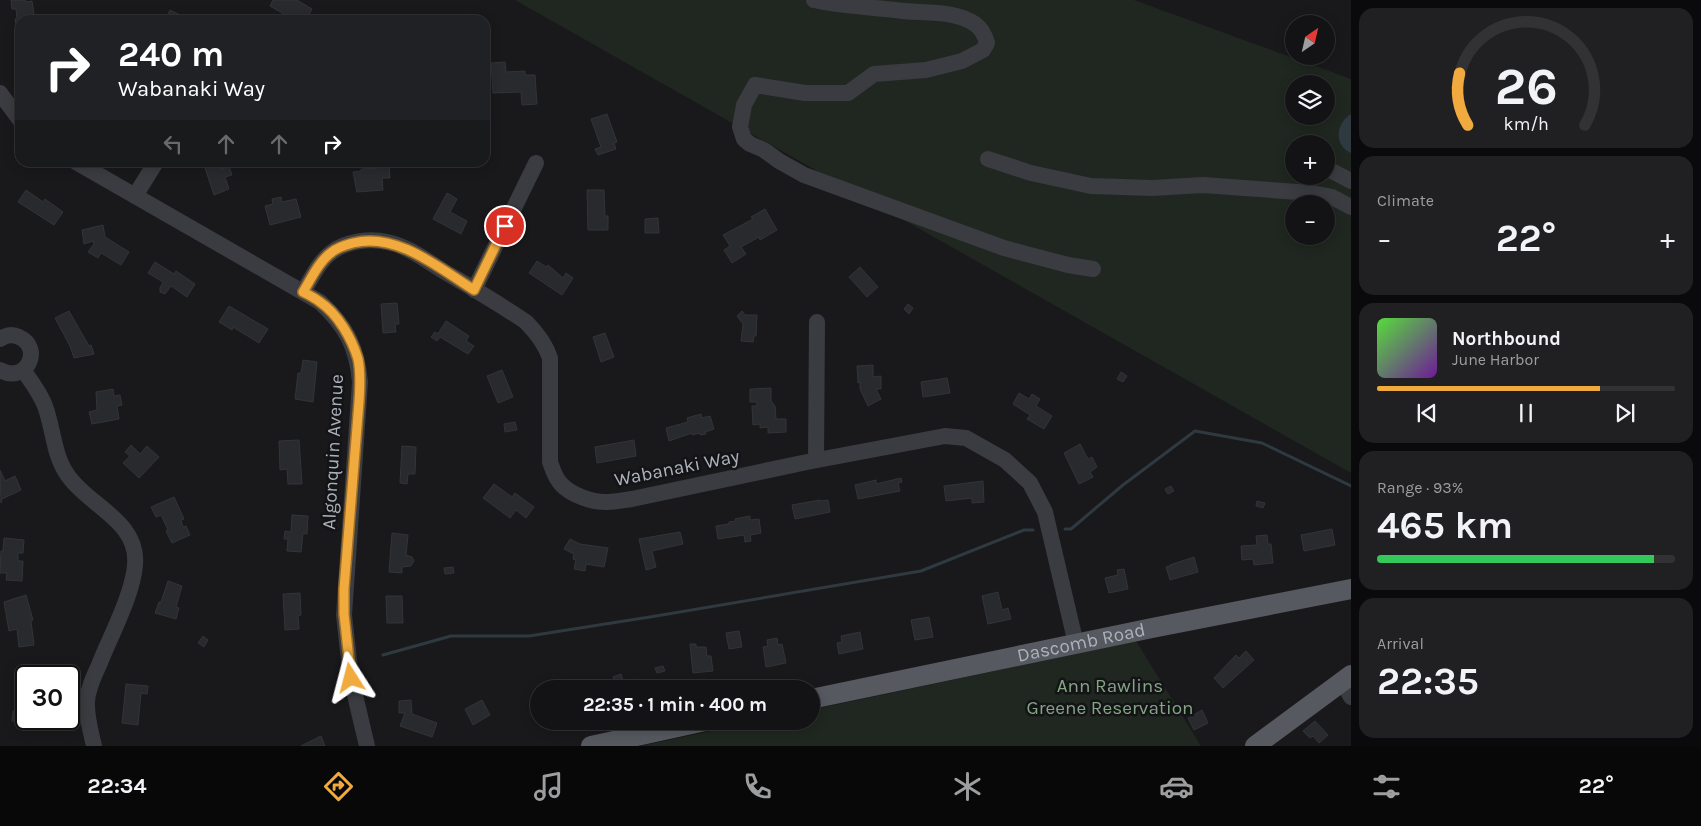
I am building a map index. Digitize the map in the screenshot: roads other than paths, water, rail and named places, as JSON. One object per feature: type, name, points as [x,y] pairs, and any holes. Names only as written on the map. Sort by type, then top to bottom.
[{"type":"main road","name":"Dascomb Road","points":[[820,697],[1351,589]]},
{"type":"main road","points":[[1256,746],[1348,684]]},
{"type":"main road","points":[[591,746],[664,730]]},
{"type":"street","points":[[814,0],[850,6],[929,12],[960,18],[974,24],[981,30],[985,35],[987,43],[983,50],[962,60],[926,70],[874,74],[848,93],[805,93],[755,84],[744,105],[740,127],[744,139],[804,175],[1004,248],[1068,265],[1093,269]]},
{"type":"street","points":[[0,93],[15,115]]},
{"type":"street","points":[[988,159],[1031,173],[1091,186],[1152,188],[1202,185],[1312,193],[1332,197],[1351,207]]},
{"type":"street","points":[[474,290],[536,163]]},
{"type":"street","name":"Algonquin Avenue","points":[[85,167],[320,302],[332,313],[345,332],[358,361],[360,382],[344,614],[351,678],[367,746]]},
{"type":"street","points":[[135,196],[153,167]]},
{"type":"street","points":[[1335,173],[1351,181]]},
{"type":"street","name":"Wabanaki Way","points":[[303,292],[323,261],[332,251],[345,245],[375,240],[389,242],[411,251],[526,322],[547,348],[551,370],[550,462],[561,484],[590,500],[607,502],[632,499],[816,460],[945,436],[966,438],[1005,460],[1030,483],[1045,512],[1076,644]]},
{"type":"street","points":[[816,460],[817,322]]},
{"type":"street","points":[[0,339],[14,335],[25,340],[31,356],[30,361],[23,370],[13,374],[0,370]]},
{"type":"street","points":[[23,370],[45,406],[63,469],[79,488],[119,522],[131,539],[134,548],[135,564],[131,584],[88,691],[87,711],[94,746]]},
{"type":"waterway","points":[[1065,529],[1071,529],[1123,485],[1195,431],[1262,443],[1351,486]]},
{"type":"waterway","points":[[383,655],[451,636],[529,636],[921,571],[1024,530],[1033,530]]},
{"type":"park label","name":"Ann Rawlins Greene Reservation","points":[[1110,697]]}]
